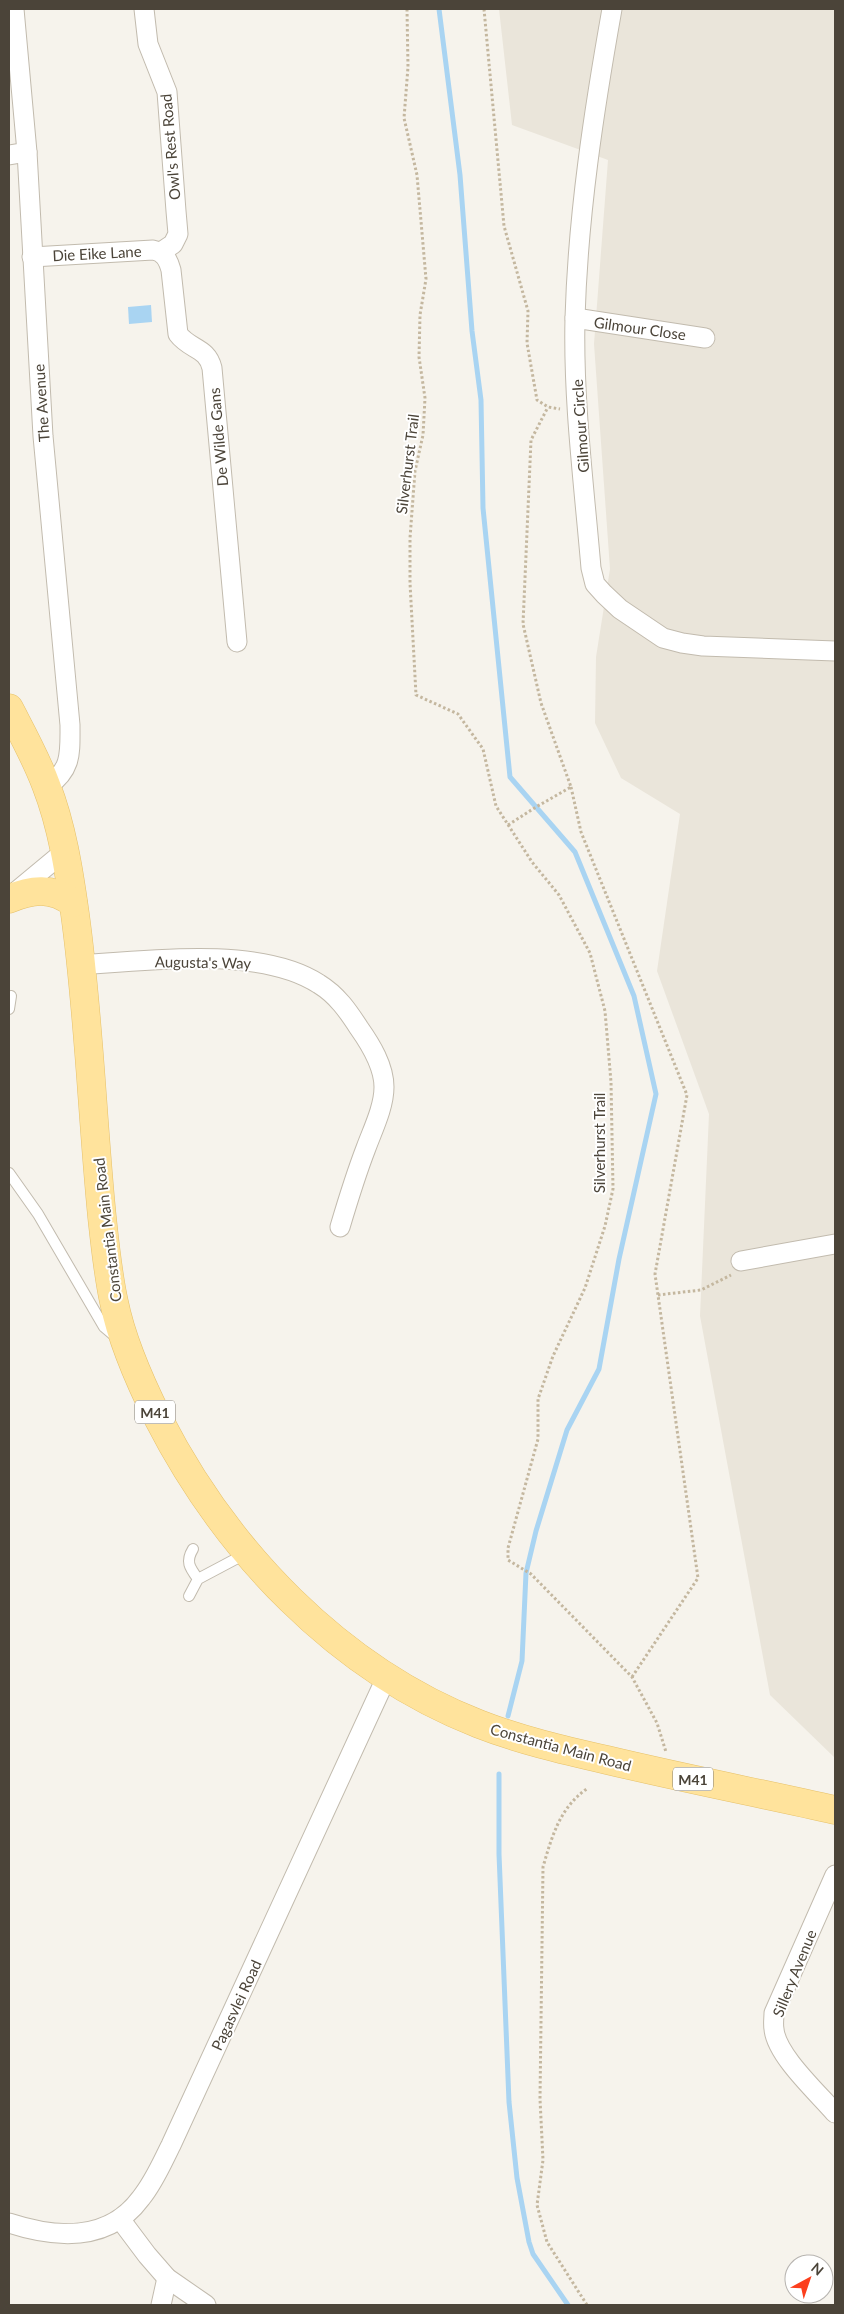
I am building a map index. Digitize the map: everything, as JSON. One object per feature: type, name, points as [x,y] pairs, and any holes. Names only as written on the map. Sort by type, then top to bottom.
[{"type":"main road","name":"Constantia Main Road","points":[[9,708],[47,787],[65,851],[82,965],[102,1220],[114,1304],[139,1380],[173,1446],[214,1509],[248,1553],[292,1601],[336,1642],[386,1676],[440,1707],[512,1736],[667,1774],[835,1810]]},
{"type":"main road","points":[[9,898],[23,893],[47,890],[66,897],[73,903]]},
{"type":"street","name":"The Avenue","points":[[14,9],[18,154],[32,257],[43,436],[70,725],[69,759],[67,765],[57,780],[47,787]]},
{"type":"street","name":"Owl's Rest Road","points":[[144,9],[148,44],[167,92],[178,234],[172,244],[161,252]]},
{"type":"street","name":"Gilmour Circle","points":[[612,9],[588,164],[575,318],[578,411],[591,568],[595,584],[620,609],[663,638],[682,643],[835,651]]},
{"type":"street","name":"Die Eike Lane","points":[[32,257],[152,250],[161,252]]},
{"type":"street","name":"De Wilde Gans","points":[[161,252],[168,260],[171,270],[178,334],[183,341],[208,356],[212,368],[237,642]]},
{"type":"street","name":"Gilmour Close","points":[[575,318],[705,338]]},
{"type":"street","points":[[9,898],[65,851]]},
{"type":"street","name":"Augusta's Way","points":[[82,965],[167,960],[255,962],[298,974],[318,983],[343,1004],[366,1038],[384,1077],[384,1090],[379,1112],[340,1227]]},
{"type":"street","points":[[741,1261],[835,1244]]},
{"type":"street","name":"Pagasvlei Road","points":[[9,2223],[33,2231],[72,2235],[109,2225],[120,2219],[141,2199],[171,2145],[386,1676]]},
{"type":"street","name":"Sillery Avenue","points":[[835,1875],[774,2013],[774,2030],[780,2046],[789,2060],[835,2113]]},
{"type":"street","points":[[120,2219],[146,2255],[167,2278],[206,2305]]},
{"type":"street","points":[[161,2305],[167,2278]]},
{"type":"lane","points":[[9,1009],[11,996]]},
{"type":"lane","points":[[9,1173],[38,1214],[82,1286],[104,1327],[110,1334],[127,1342]]},
{"type":"lane","points":[[193,1549],[188,1565],[198,1579]]},
{"type":"lane","points":[[189,1596],[198,1579],[248,1553]]},
{"type":"path","name":"Silverhurst Trail","points":[[407,9],[408,66],[404,118],[417,175],[426,279],[420,315],[419,357],[425,398],[423,435],[415,471],[410,538],[410,583],[416,696],[458,714],[483,749],[496,806],[532,862],[559,895],[590,953],[605,1020],[611,1082],[613,1189],[605,1226],[585,1288],[553,1356],[538,1399],[538,1439],[508,1548],[508,1560],[522,1571],[531,1574],[632,1678]]},
{"type":"path","points":[[484,9],[504,226],[528,311],[527,343],[538,400],[548,408],[578,411]]},
{"type":"path","points":[[548,408],[531,440],[523,624],[542,703],[572,787],[581,832],[687,1095],[656,1274],[698,1578],[632,1678],[657,1723],[666,1754]]},
{"type":"path","points":[[508,825],[536,806],[572,787]]},
{"type":"path","points":[[658,1295],[700,1290],[713,1286],[734,1272],[741,1261]]},
{"type":"path","points":[[587,2305],[547,2242],[537,2205],[543,2160],[540,2099],[544,1867],[553,1834],[563,1813],[577,1795],[588,1788]]},
{"type":"shaded area","points":[[499,9],[835,9],[835,1758],[770,1695],[700,1316],[709,1114],[657,971],[680,814],[621,778],[595,723],[596,657],[610,569],[594,344],[608,160],[512,125]]},
{"type":"water","points":[[151,305],[152,322],[129,324],[128,307]]},
{"type":"waterway","points":[[439,9],[460,175],[472,331],[481,400],[483,508],[510,777],[575,852],[634,996],[656,1094],[619,1259],[599,1369],[567,1430],[536,1531],[526,1573],[522,1661],[508,1716]]},
{"type":"waterway","points":[[499,1774],[499,1854],[509,2102],[517,2178],[533,2254],[568,2305]]}]
